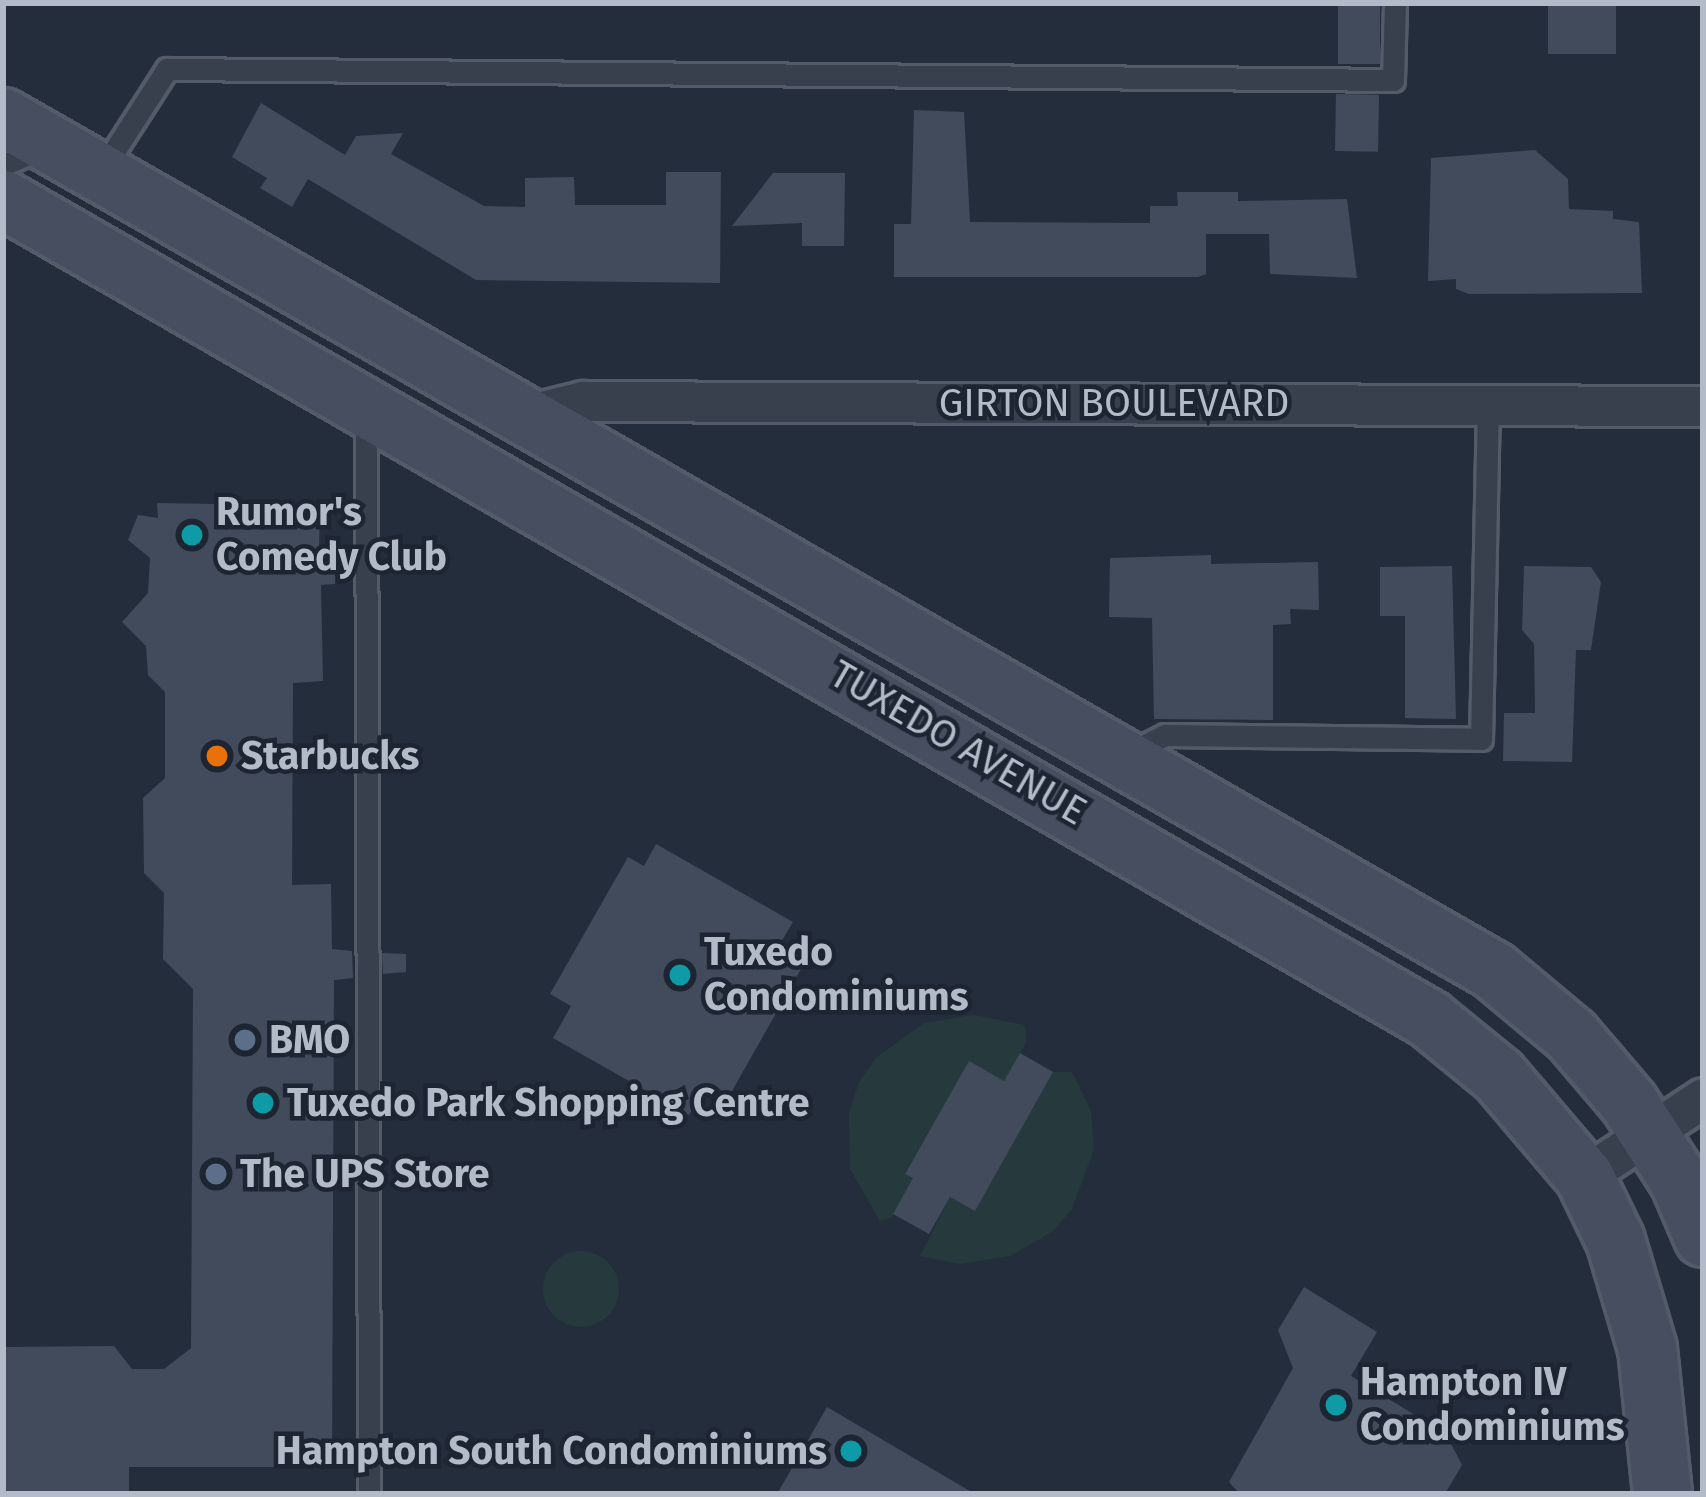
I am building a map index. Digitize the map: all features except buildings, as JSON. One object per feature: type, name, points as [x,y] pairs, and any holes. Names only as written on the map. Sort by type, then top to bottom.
[{"type":"main road","name":"TUXEDO AVENUE","points":[[19,142],[100,173],[1493,970],[1571,1035],[1650,1132],[1703,1237]]},
{"type":"main road","name":"TUXEDO AVENUE","points":[[3,199],[1376,984],[1498,1075],[1584,1176],[1615,1240],[1647,1348],[1662,1494]]},
{"type":"street","name":"GIRTON BOULEVARD","points":[[526,415],[583,401],[1703,406]]},
{"type":"street","points":[[1584,1176],[1703,1098]]},
{"type":"lane","points":[[100,173],[167,70],[1394,80],[1394,3]]},
{"type":"lane","points":[[1125,756],[1165,735],[1481,740],[1488,404]]},
{"type":"lane","points":[[367,405],[369,1494]]},
{"type":"green space","points":[[974,1015],[1025,1025],[1027,1041],[1004,1081],[969,1062],[905,1173],[913,1178],[892,1217],[880,1221],[850,1169],[849,1113],[859,1082],[877,1057],[924,1023]]},
{"type":"green space","points":[[1053,1072],[1072,1072],[1091,1111],[1094,1149],[1072,1209],[1052,1232],[1010,1256],[960,1264],[920,1256],[950,1197],[975,1210]]},
{"type":"green space","points":[[581,1251],[608,1262],[619,1289],[608,1316],[581,1327],[554,1316],[543,1289],[554,1262]]},
{"type":"place","name":"Rumor's Comedy Club","points":[[192,535]]},
{"type":"place","name":"Starbucks","points":[[217,756]]},
{"type":"place","name":"Tuxedo Condominiums","points":[[680,975]]},
{"type":"place","name":"BMO","points":[[245,1040]]},
{"type":"place","name":"Tuxedo Park Shopping Centre","points":[[263,1103]]},
{"type":"place","name":"The UPS Store","points":[[216,1174]]},
{"type":"place","name":"Hampton IV Condominiums","points":[[1336,1405]]},
{"type":"place","name":"Hampton South Condominiums","points":[[851,1451]]}]
